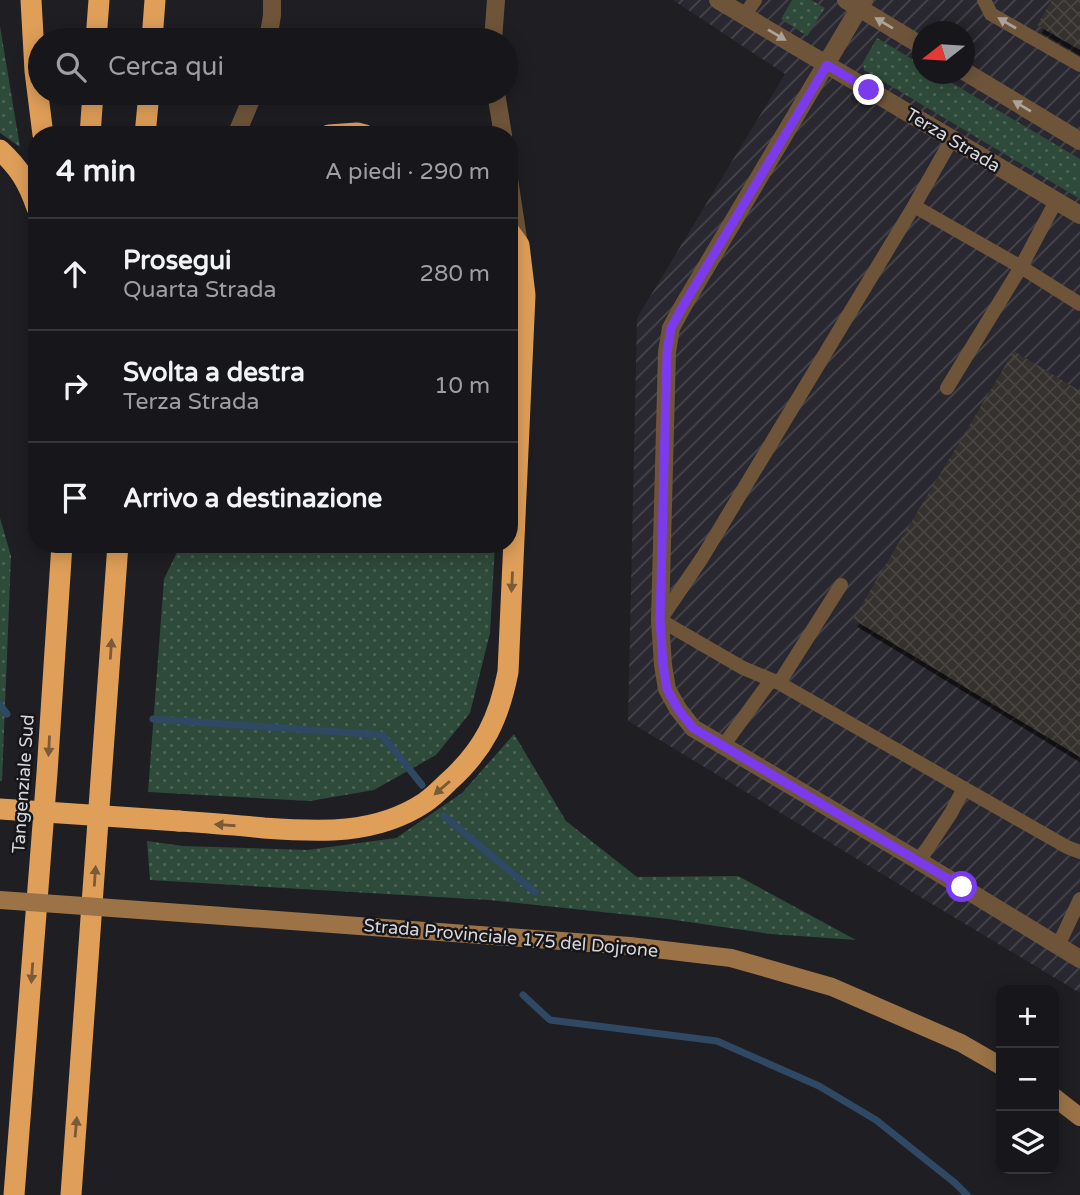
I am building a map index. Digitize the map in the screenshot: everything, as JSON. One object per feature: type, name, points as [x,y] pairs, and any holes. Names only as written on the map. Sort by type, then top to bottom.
[{"type":"highway","points":[[16,0],[28,40]]},
{"type":"highway","points":[[31,0],[33,28]]},
{"type":"highway","points":[[97,28],[99,0]]},
{"type":"highway","points":[[153,28],[155,0]]},
{"type":"highway","points":[[39,105],[42,126]]},
{"type":"highway","points":[[91,126],[92,105]]},
{"type":"highway","points":[[146,126],[148,105]]},
{"type":"highway","points":[[0,150],[18,167],[28,185]]},
{"type":"highway","points":[[518,259],[525,295],[518,450]]},
{"type":"highway","name":"Tangenziale Sud","points":[[14,1195],[61,553]]},
{"type":"highway","points":[[71,1195],[117,553]]},
{"type":"highway","points":[[0,809],[308,831],[335,831],[394,818],[425,802],[452,778],[474,756],[494,722],[503,699],[508,672],[513,553]]},
{"type":"street","points":[[270,28],[272,0]]},
{"type":"street","points":[[494,28],[496,0]]},
{"type":"street","name":"Terza Strada","points":[[718,0],[1080,215]]},
{"type":"street","points":[[912,39],[857,3],[827,65],[671,328],[667,352],[660,620],[667,689],[693,728],[1080,959]]},
{"type":"street","points":[[975,78],[1080,141]]},
{"type":"street","points":[[240,126],[249,105]]},
{"type":"street","points":[[498,105],[502,126]]},
{"type":"street","name":"Strada Provinciale 175 del Dojrone","points":[[0,900],[630,946],[731,958],[832,987],[961,1043],[996,1063]]},
{"type":"street","points":[[1059,1101],[1080,1117]]},
{"type":"lane","points":[[744,16],[755,0]]},
{"type":"lane","points":[[984,0],[991,14],[1080,65]]},
{"type":"lane","points":[[952,139],[709,546],[660,620],[1080,852]]},
{"type":"lane","points":[[947,388],[1021,267],[1056,201]]},
{"type":"lane","points":[[914,206],[1080,304]]},
{"type":"lane","points":[[723,747],[775,682],[841,585]]},
{"type":"lane","points":[[919,861],[964,788]]},
{"type":"lane","points":[[1058,946],[1080,899]]},
{"type":"shaded area","points":[[673,0],[1080,0],[1080,993],[628,721],[637,318],[785,74]]},
{"type":"green space","points":[[792,0],[811,0],[825,8],[807,36],[781,19]]},
{"type":"green space","points":[[0,26],[20,147],[0,133]]},
{"type":"green space","points":[[877,38],[912,59],[912,84],[954,84],[1080,159],[1080,199],[864,70],[863,62]]},
{"type":"green space","points":[[0,518],[11,556],[2,781],[0,781]]},
{"type":"green space","points":[[177,553],[494,553],[490,633],[470,713],[436,755],[374,790],[310,801],[148,792],[164,579]]},
{"type":"green space","points":[[514,734],[566,821],[637,877],[738,876],[856,940],[770,934],[668,919],[489,900],[150,880],[147,841],[183,846],[307,850],[396,838],[462,793]]},
{"type":"building","points":[[1052,0],[1080,0],[1080,50],[1037,25]]},
{"type":"building","points":[[1014,351],[1080,391],[1080,757],[853,619]]},
{"type":"waterway","points":[[0,705],[7,714]]},
{"type":"waterway","points":[[153,719],[382,735],[422,785]]},
{"type":"waterway","points":[[444,816],[535,892]]},
{"type":"waterway","points":[[523,995],[550,1020],[717,1041],[819,1086],[876,1120],[967,1195]]},
{"type":"route","points":[[869,90],[827,65],[671,328],[667,352],[660,620],[663,665],[667,689],[693,728],[962,887]]}]
